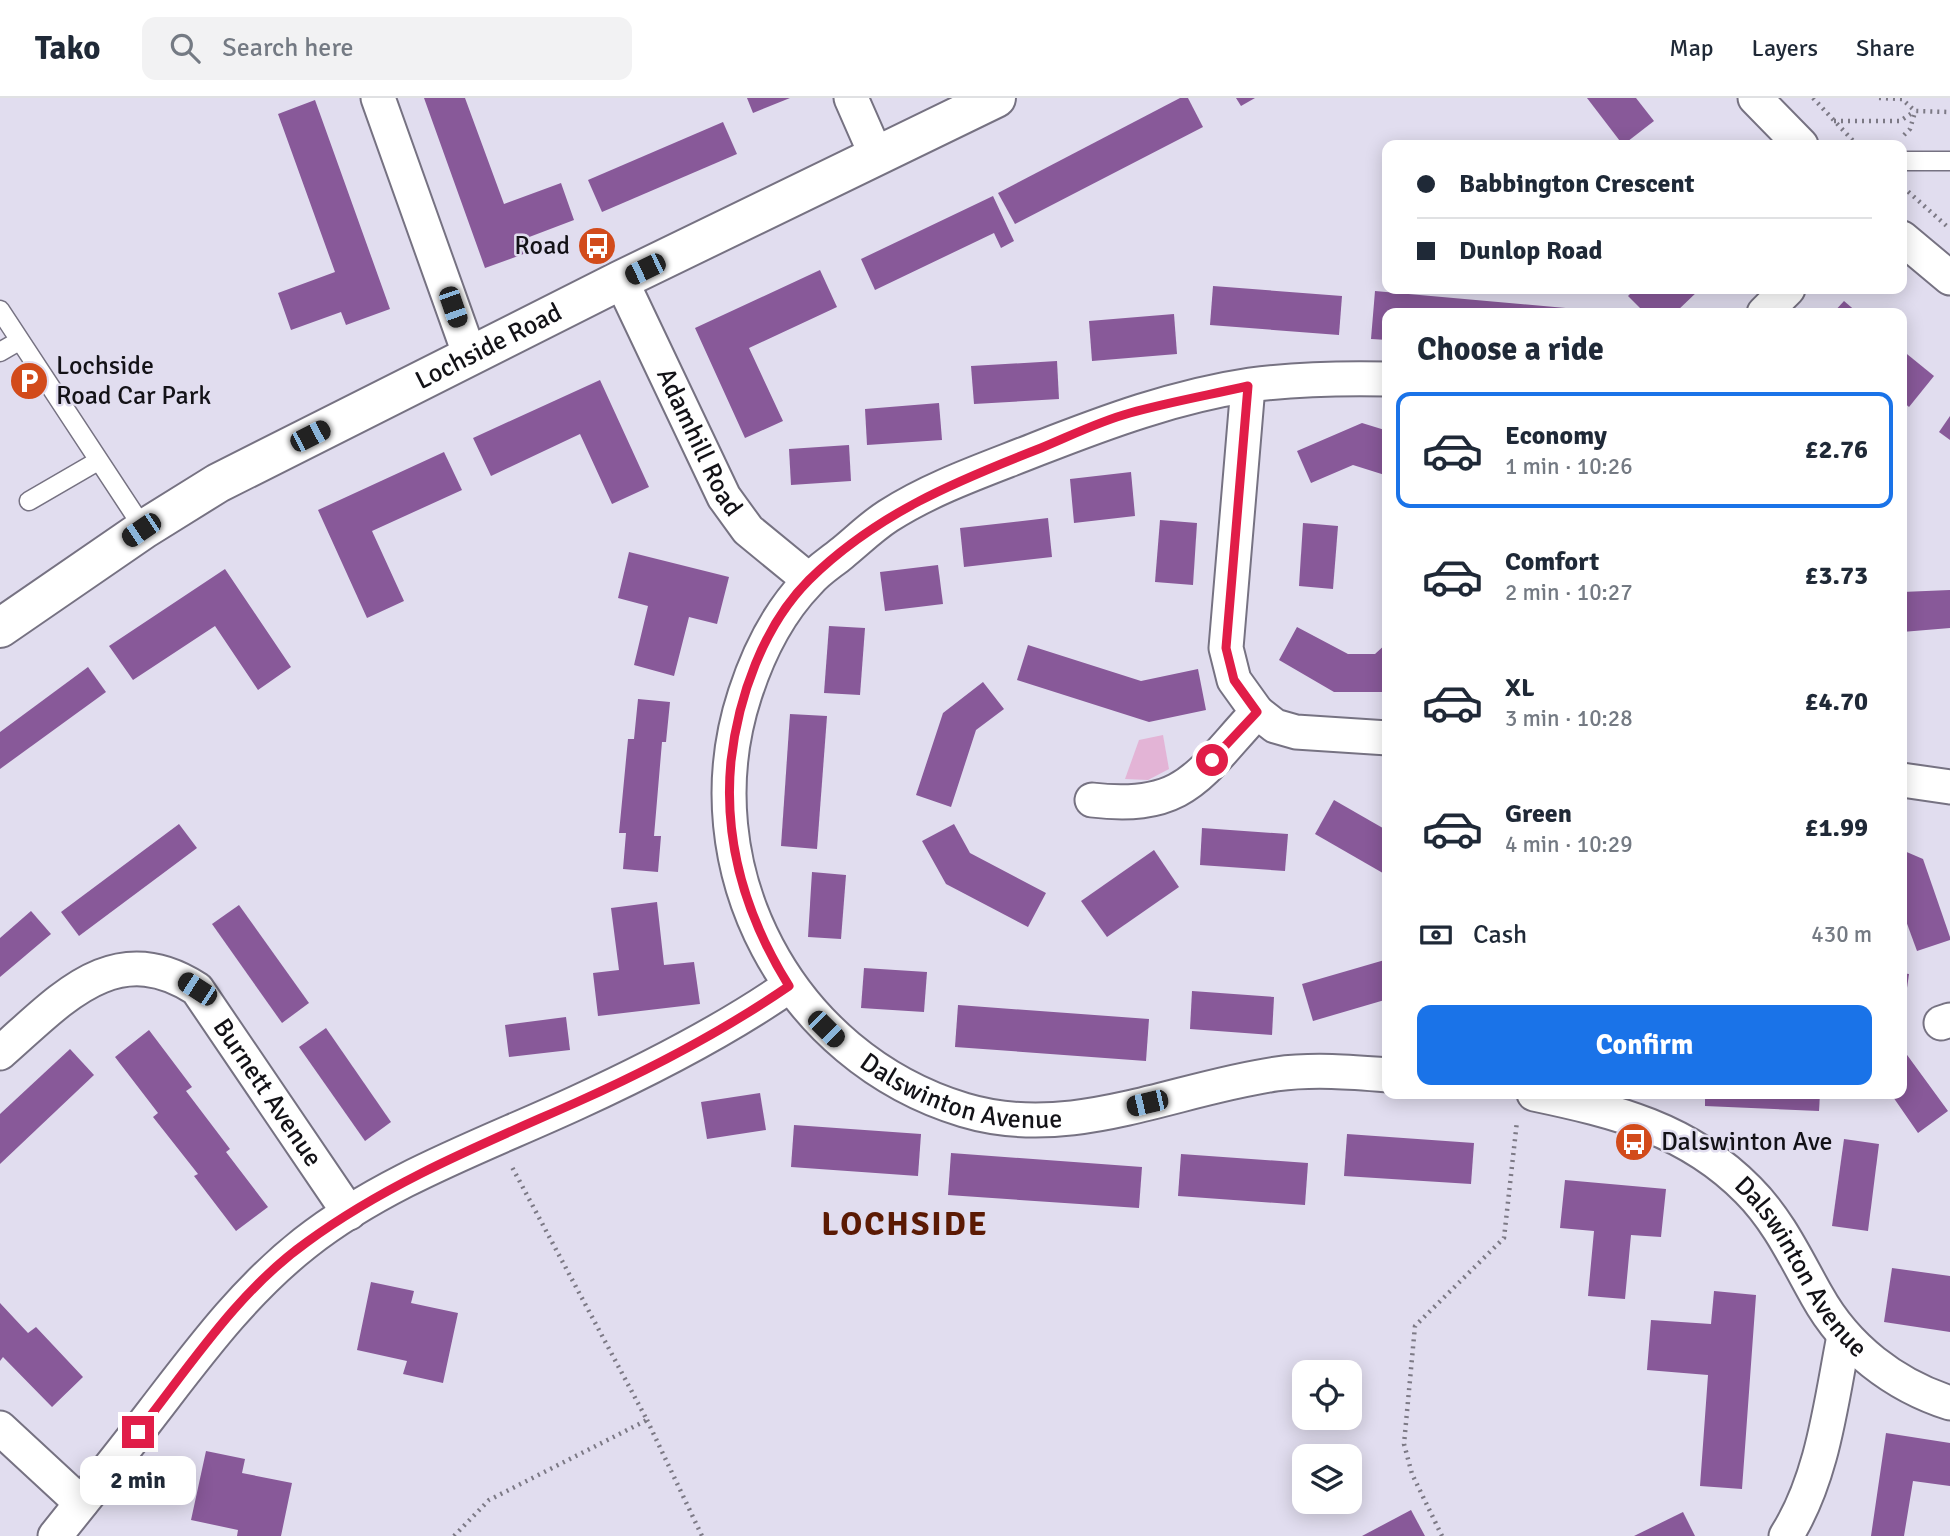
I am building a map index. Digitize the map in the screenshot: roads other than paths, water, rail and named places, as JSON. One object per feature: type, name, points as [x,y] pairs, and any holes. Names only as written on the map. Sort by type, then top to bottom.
[{"type":"street","points":[[378,98],[470,355]]},
{"type":"street","points":[[851,98],[876,155]]},
{"type":"street","name":"Lochside Road","points":[[0,628],[144,529],[218,483],[621,280],[996,98]]},
{"type":"street","points":[[1755,98],[1796,140]]},
{"type":"street","points":[[1907,242],[1950,278]]},
{"type":"street","name":"Adamhill Road","points":[[621,280],[724,497],[748,530],[809,580]]},
{"type":"street","points":[[1769,308],[1783,294]]},
{"type":"street","name":"Dalswinton Avenue","points":[[1382,379],[1320,378],[1248,386],[1128,414],[953,482],[887,516],[809,580],[787,609],[752,673],[733,743],[729,779],[732,840],[742,887],[754,922],[789,986],[840,1043],[870,1066],[935,1100],[1003,1119],[1069,1120],[1277,1074],[1339,1072],[1382,1075]]},
{"type":"street","points":[[1248,386],[1226,648],[1234,680],[1257,712],[1275,726],[1296,732],[1382,738]]},
{"type":"street","points":[[1092,800],[1126,804],[1165,798],[1194,781],[1257,712]]},
{"type":"street","points":[[1907,781],[1950,788]]},
{"type":"street","name":"Burnett Avenue","points":[[0,1053],[71,991],[89,979],[132,968],[150,969],[183,979],[197,989],[349,1213]]},
{"type":"street","points":[[55,1536],[222,1321],[304,1244],[349,1213],[496,1137],[577,1102],[736,1023],[789,986]]},
{"type":"street","name":"Dalswinton Avenue","points":[[1526,1107],[1629,1115],[1695,1146],[1724,1167],[1771,1216],[1818,1298],[1844,1336],[1899,1381],[1950,1404]]},
{"type":"street","points":[[1786,1536],[1804,1501],[1815,1471],[1844,1336]]},
{"type":"street","points":[[0,1429],[81,1503]]},
{"type":"lane","points":[[1907,161],[1950,161]]},
{"type":"lane","points":[[0,310],[144,529]]},
{"type":"lane","points":[[0,352],[19,341]]},
{"type":"lane","points":[[29,501],[98,461]]},
{"type":"place","name":"Road","points":[[597,246]]},
{"type":"place","name":"Lochside Road Car Park","points":[[29,381]]},
{"type":"place","name":"Dalswinton Ave","points":[[1634,1142]]},
{"type":"district","name":"LOCHSIDE","points":[[905,1224]]}]
